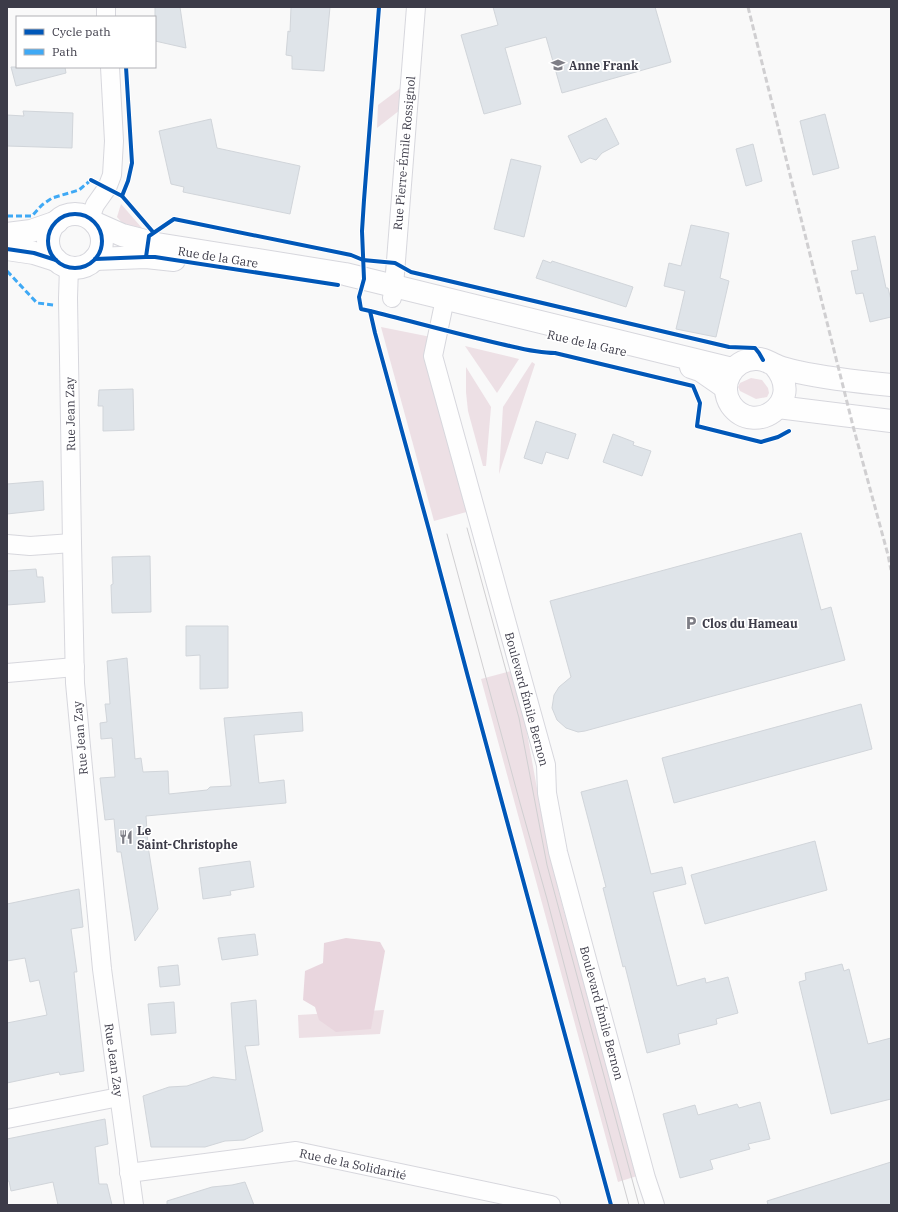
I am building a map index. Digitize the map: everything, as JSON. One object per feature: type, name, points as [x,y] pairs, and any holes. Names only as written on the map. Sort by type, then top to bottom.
[{"type":"street","name":"Rue Pierre-Émile Rossignol","points":[[393,292],[416,7]]},
{"type":"street","points":[[92,221],[95,205],[107,188],[112,175],[114,140],[110,68]]},
{"type":"street","points":[[7,234],[31,231],[56,222],[72,214],[81,215],[92,221],[100,230],[102,238],[100,253],[95,260],[83,267],[62,264],[34,253],[7,249]]},
{"type":"street","name":"Rue de la Gare","points":[[92,221],[122,235],[157,244],[345,274],[393,292]]},
{"type":"street","points":[[56,222],[51,229],[49,245],[51,253],[62,264]]},
{"type":"street","name":"Rue de la Gare","points":[[95,260],[146,257],[393,292],[729,378]]},
{"type":"street","name":"Rue Jean Zay","points":[[62,264],[68,298],[75,683],[102,969],[134,1205]]},
{"type":"street","name":"Boulevard Émile Bernon","points":[[444,304],[433,356],[546,765],[547,793],[558,852],[649,1204]]},
{"type":"street","points":[[775,366],[781,373],[785,391],[783,400],[778,407],[764,416],[755,418],[738,412],[731,405],[727,397],[729,378],[740,363],[748,359],[758,358],[775,366],[797,372],[891,385]]},
{"type":"street","points":[[778,407],[891,421]]},
{"type":"street","points":[[7,544],[30,546],[72,543]]},
{"type":"street","points":[[7,673],[75,666]]},
{"type":"street","points":[[7,1119],[119,1097]]},
{"type":"street","name":"Rue de la Solidarité","points":[[129,1173],[296,1151],[551,1205]]},
{"type":"shaded area","points":[[402,87],[400,110],[377,128],[378,105]]},
{"type":"shaded area","points":[[121,204],[142,228],[141,230],[124,225],[117,217]]},
{"type":"shaded area","points":[[381,327],[431,337],[470,511],[434,521]]},
{"type":"shaded area","points":[[465,346],[519,359],[497,393]]},
{"type":"shaded area","points":[[532,362],[535,364],[499,474],[503,407]]},
{"type":"shaded area","points":[[466,367],[491,407],[486,466],[483,466],[468,411]]},
{"type":"shaded area","points":[[751,378],[762,380],[768,388],[769,393],[767,397],[756,399],[740,391],[738,387],[740,383]]},
{"type":"shaded area","points":[[511,671],[525,722],[547,844],[560,897],[637,1176],[618,1182],[481,679]]},
{"type":"shaded area","points":[[346,938],[380,942],[385,951],[371,1029],[336,1032],[319,1020],[315,1007],[303,1000],[305,971],[323,963],[324,943]]},
{"type":"shaded area","points":[[384,1010],[380,1034],[299,1038],[298,1015]]},
{"type":"building","points":[[155,7],[180,7],[186,48],[156,41]]},
{"type":"building","points":[[291,7],[330,7],[324,71],[292,69],[292,56],[286,55],[288,31],[290,32]]},
{"type":"building","name":"Anne Frank","points":[[493,7],[655,7],[671,62],[562,93],[546,37],[505,48],[521,104],[484,114],[461,35],[498,25]]},
{"type":"building","points":[[11,67],[65,68],[66,73],[16,86]]},
{"type":"building","points":[[23,111],[73,113],[72,148],[7,146],[7,115],[24,116]]},
{"type":"building","points":[[825,114],[839,168],[813,175],[800,121]]},
{"type":"building","points":[[606,118],[619,144],[602,153],[596,160],[590,158],[581,163],[568,136]]},
{"type":"building","points":[[211,119],[217,148],[300,166],[290,214],[183,192],[184,187],[171,184],[159,131]]},
{"type":"building","points":[[753,144],[762,181],[746,186],[736,149]]},
{"type":"building","points":[[511,159],[541,166],[524,237],[494,229]]},
{"type":"building","points":[[691,225],[729,233],[720,278],[729,281],[716,337],[676,329],[685,291],[664,286],[669,263],[681,266]]},
{"type":"building","points":[[875,236],[886,288],[888,288],[891,300],[891,317],[870,322],[863,293],[856,294],[851,271],[858,270],[852,241]]},
{"type":"building","points":[[543,260],[551,263],[552,261],[633,287],[626,307],[536,278]]},
{"type":"building","points":[[133,389],[134,430],[103,431],[103,406],[98,406],[99,390]]},
{"type":"building","points":[[536,421],[576,434],[568,459],[546,452],[542,464],[524,458]]},
{"type":"building","points":[[613,434],[634,442],[633,445],[651,451],[642,476],[603,462]]},
{"type":"building","points":[[43,481],[44,510],[7,514],[7,484]]},
{"type":"building","name":"Clos du Hameau","points":[[801,533],[821,610],[831,607],[845,660],[585,731],[578,732],[566,728],[557,720],[552,708],[554,695],[559,687],[571,677],[550,601]]},
{"type":"building","points":[[150,556],[151,612],[112,613],[112,557]]},
{"type":"building","points":[[36,569],[37,577],[43,577],[45,602],[7,605],[7,571]]},
{"type":"building","points":[[186,626],[228,626],[228,688],[200,689],[200,655],[186,656]]},
{"type":"building","points":[[127,658],[135,759],[141,758],[143,772],[168,771],[169,794],[207,790],[210,787],[231,786],[224,718],[302,712],[303,731],[254,735],[259,783],[284,780],[286,803],[146,816],[148,846],[158,909],[135,941],[121,852],[117,852],[114,819],[105,820],[100,778],[115,777],[112,738],[101,739],[100,723],[107,722],[105,704],[110,704],[107,661]]},
{"type":"building","points":[[861,704],[872,749],[674,803],[662,758]]},
{"type":"building","points":[[627,780],[651,874],[682,867],[686,884],[653,892],[677,986],[705,978],[706,983],[728,977],[738,1013],[716,1019],[717,1024],[678,1034],[680,1044],[647,1053],[603,888],[606,887],[581,792]]},
{"type":"building","points":[[815,841],[827,890],[705,924],[691,875]]},
{"type":"building","points":[[250,861],[254,887],[230,891],[231,895],[203,899],[199,868]]},
{"type":"building","points":[[79,889],[83,927],[71,929],[77,972],[74,972],[84,1071],[60,1075],[59,1072],[7,1083],[7,1023],[47,1015],[39,980],[30,982],[25,958],[7,961],[7,904]]},
{"type":"building","points":[[255,934],[258,955],[222,960],[218,938]]},
{"type":"building","points":[[842,964],[844,971],[849,969],[868,1044],[891,1038],[891,1099],[831,1114],[799,982],[806,980],[805,973]]},
{"type":"building","points":[[178,965],[180,985],[160,987],[158,967]]},
{"type":"building","points":[[256,1000],[259,1045],[245,1046],[263,1131],[244,1140],[225,1141],[205,1147],[151,1147],[143,1096],[169,1087],[187,1086],[213,1077],[236,1080],[231,1003]]},
{"type":"building","points":[[174,1002],[176,1033],[151,1035],[148,1004]]},
{"type":"building","points":[[760,1102],[770,1139],[748,1144],[750,1149],[710,1160],[713,1169],[680,1178],[663,1114],[695,1105],[698,1115],[737,1104],[739,1108]]},
{"type":"building","points":[[105,1119],[108,1144],[95,1147],[99,1184],[107,1184],[112,1205],[58,1205],[53,1182],[11,1191],[9,1181],[7,1181],[7,1139]]},
{"type":"building","points":[[891,1162],[891,1205],[768,1205],[767,1201]]},
{"type":"building","points":[[245,1182],[254,1205],[167,1205],[167,1201],[212,1187]]},
{"type":"tram line","points":[[467,528],[519,718],[547,865],[639,1205]]},
{"type":"tram line","points":[[447,534],[629,1205]]},
{"type":"railway","points":[[748,7],[853,426],[891,570]]},
{"type":"marked path","points":[[7,216],[32,216],[42,205],[52,198],[79,190],[91,180]]},
{"type":"marked path","points":[[7,271],[37,303],[54,305]]},
{"type":"cycle path","points":[[379,7],[362,231],[364,279],[359,297],[361,309],[370,311],[611,1205]]},
{"type":"cycle path","points":[[122,196],[128,181],[132,163],[126,68]]},
{"type":"cycle path","points":[[91,180],[122,196],[153,232]]},
{"type":"cycle path","points":[[75,214],[85,216],[94,222],[100,231],[102,241],[100,251],[94,260],[85,266],[75,268],[65,266],[56,260],[50,251],[48,241],[50,231],[56,222],[65,216],[75,214]]},
{"type":"cycle path","points":[[146,257],[149,236],[174,219],[351,255],[363,260],[395,263],[411,272],[729,347],[755,348],[763,360]]},
{"type":"cycle path","points":[[7,249],[34,253],[56,260]]},
{"type":"cycle path","points":[[95,259],[155,257],[338,285]]},
{"type":"cycle path","points":[[370,311],[501,344],[534,351],[555,353],[693,386],[700,403],[697,426],[761,442],[778,437],[789,431]]},
{"type":"place","name":"Anne Frank","points":[[558,65]]},
{"type":"place","name":"Clos du Hameau","points":[[691,623]]},
{"type":"place","name":"Le Saint-Christophe","points":[[126,837]]}]
